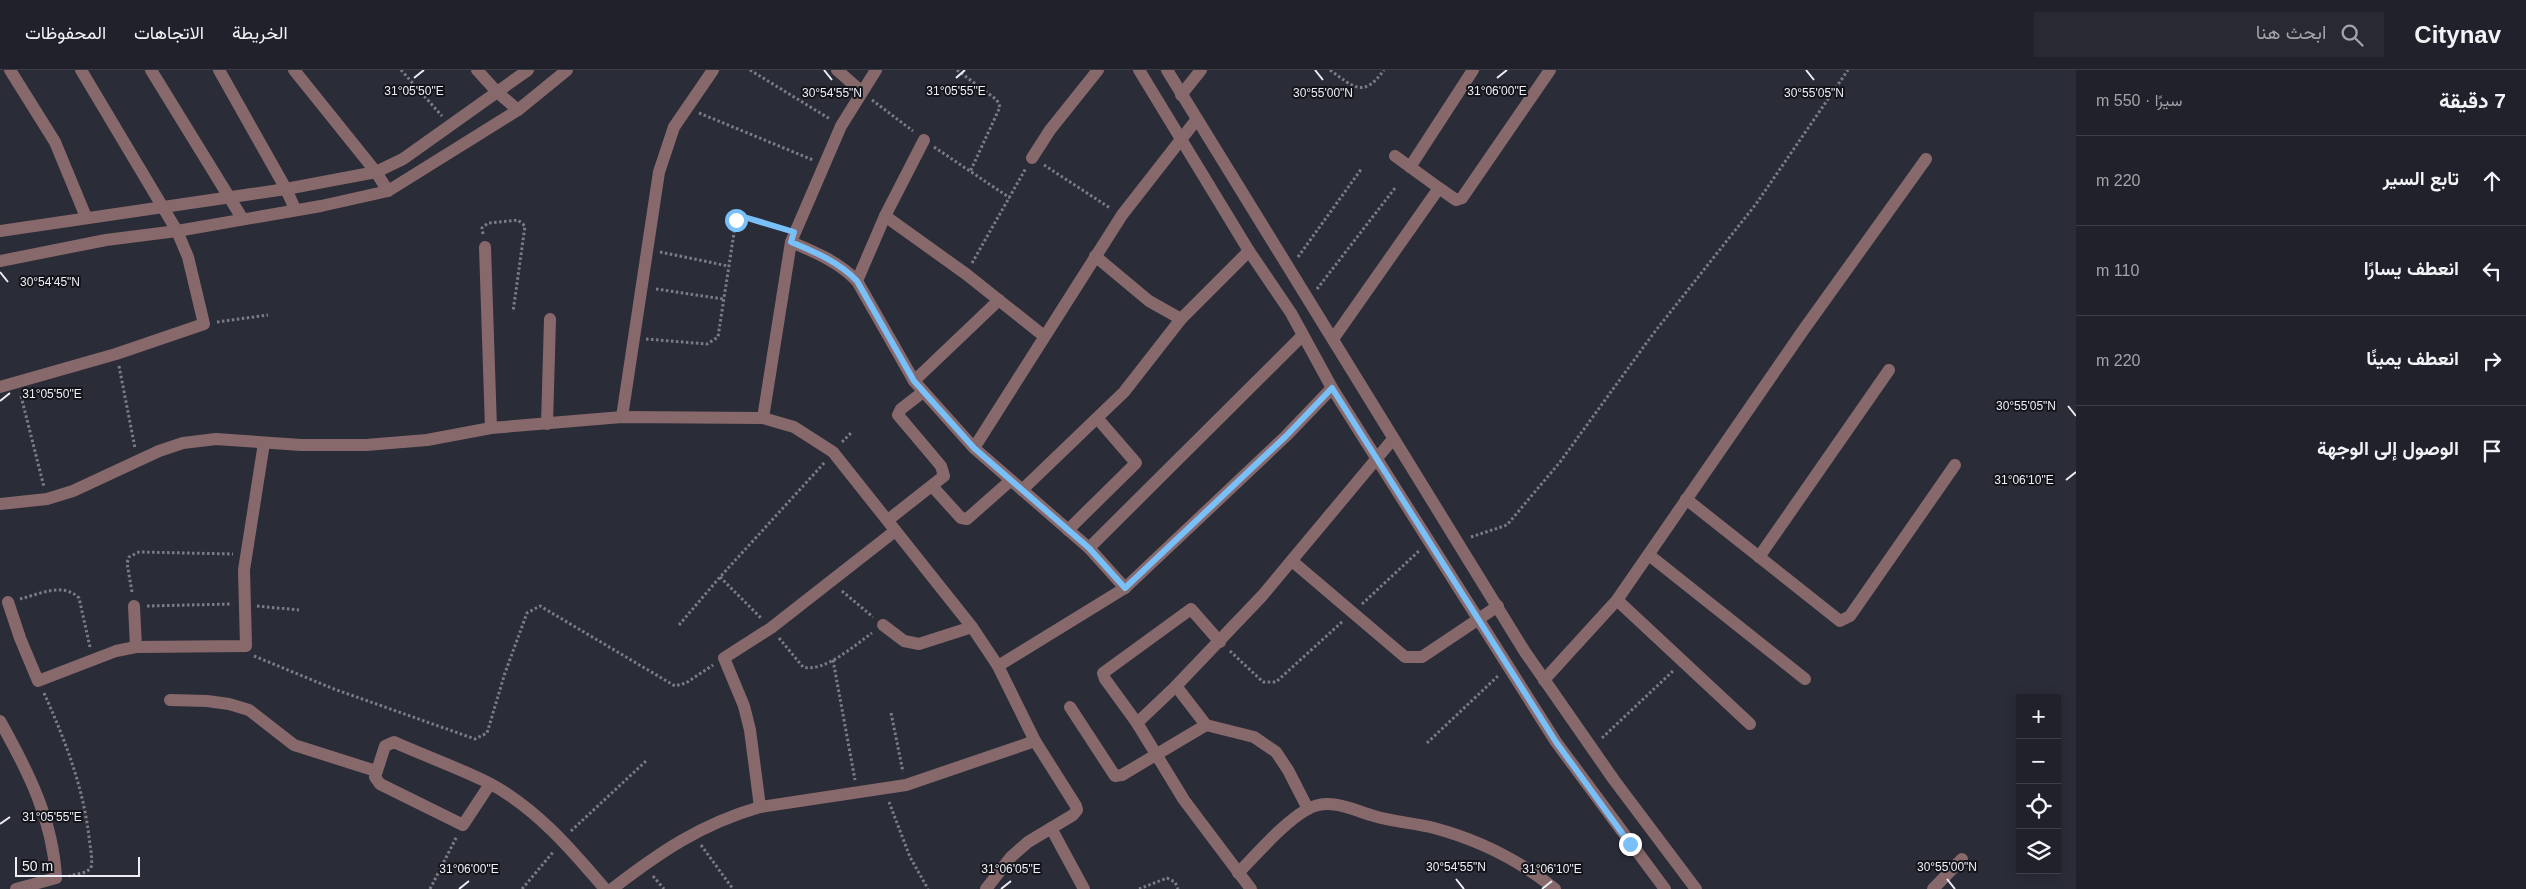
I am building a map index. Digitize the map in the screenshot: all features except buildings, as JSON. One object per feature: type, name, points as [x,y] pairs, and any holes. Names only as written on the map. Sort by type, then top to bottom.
[{"type":"street","points":[[10,70],[55,142],[77,190],[86,217]]},
{"type":"street","points":[[0,387],[116,354],[204,324],[188,257],[177,231],[81,70]]},
{"type":"street","points":[[152,70],[242,218]]},
{"type":"street","points":[[219,70],[286,189],[295,210]]},
{"type":"street","points":[[294,70],[376,172],[388,191]]},
{"type":"street","points":[[477,70],[497,92],[518,110]]},
{"type":"street","points":[[0,230],[286,189],[376,172],[403,159],[528,70]]},
{"type":"street","points":[[0,260],[106,240],[177,231],[388,191],[518,110],[567,70]]},
{"type":"street","points":[[622,417],[636,338],[659,172],[674,127],[713,70]]},
{"type":"street","points":[[837,70],[862,92]]},
{"type":"street","points":[[763,418],[793,237],[841,126],[876,70]]},
{"type":"street","points":[[1032,158],[1050,130],[1098,70]]},
{"type":"street","points":[[1140,70],[1249,251],[1291,313],[1332,388],[1508,667],[1594,797],[1665,889]]},
{"type":"street","points":[[1167,70],[1288,270],[1309,299],[1393,439],[1544,680],[1591,748],[1696,889]]},
{"type":"street","points":[[1181,95],[1200,70]]},
{"type":"street","points":[[1410,167],[1473,70]]},
{"type":"street","points":[[1395,156],[1456,200],[1462,198],[1550,70]]},
{"type":"street","points":[[974,448],[1122,215],[1180,138],[1197,119]]},
{"type":"street","points":[[857,281],[885,216],[924,140]]},
{"type":"street","points":[[1544,680],[1617,600],[1926,159]]},
{"type":"street","points":[[1333,339],[1438,188]]},
{"type":"street","points":[[885,216],[966,274],[1044,336]]},
{"type":"street","points":[[793,237],[848,272],[857,281],[914,381],[923,392],[974,448],[1089,548],[1125,588]]},
{"type":"street","points":[[485,247],[491,428]]},
{"type":"street","points":[[1022,490],[1124,392],[1181,319],[1249,251]]},
{"type":"street","points":[[1095,256],[1149,301],[1181,319]]},
{"type":"street","points":[[914,381],[999,300]]},
{"type":"street","points":[[546,424],[550,319]]},
{"type":"street","points":[[1089,548],[1303,335]]},
{"type":"street","points":[[1758,557],[1889,370]]},
{"type":"street","points":[[998,666],[1125,588],[1286,436],[1332,388]]},
{"type":"street","points":[[888,520],[944,476],[944,470],[898,415],[900,409],[923,392]]},
{"type":"street","points":[[0,504],[47,499],[73,491],[137,461],[183,443],[216,440],[366,445],[427,440],[491,428],[622,417],[763,418],[794,427],[833,452],[972,627],[998,666],[1035,741],[1077,810],[1073,815],[1028,842],[1011,857],[992,887]]},
{"type":"street","points":[[1068,530],[1136,463],[1098,418]]},
{"type":"street","points":[[1137,722],[1220,642],[1292,561],[1393,439]]},
{"type":"street","points":[[8,602],[20,638],[38,681],[116,651],[136,647],[246,646],[243,604],[246,554],[264,443]]},
{"type":"street","points":[[1686,499],[1832,616],[1840,621],[1844,621],[1857,606],[1956,465]]},
{"type":"street","points":[[932,486],[961,518],[967,519],[1010,481]]},
{"type":"street","points":[[760,807],[750,730],[744,706],[724,658],[771,628],[895,531]]},
{"type":"street","points":[[1649,555],[1805,678]]},
{"type":"street","points":[[1292,561],[1405,657],[1412,659],[1422,657],[1498,606]]},
{"type":"street","points":[[1617,600],[1750,724]]},
{"type":"street","points":[[134,606],[136,647]]},
{"type":"street","points":[[1220,642],[1191,609],[1104,670],[1105,679],[1137,722],[1184,800],[1251,889]]},
{"type":"street","points":[[883,625],[904,641],[919,644],[972,627]]},
{"type":"street","points":[[1176,686],[1206,726],[1254,737],[1266,743],[1276,752],[1308,808]]},
{"type":"street","points":[[170,700],[207,701],[229,704],[249,710],[294,745],[376,771]]},
{"type":"street","points":[[1070,707],[1114,776],[1122,775],[1155,754],[1206,726]]},
{"type":"street","points":[[0,721],[25,765],[41,803],[51,843],[56,878],[16,889]]},
{"type":"street","points":[[612,889],[664,850],[692,833],[737,813],[760,807],[906,785],[1035,741]]},
{"type":"street","points":[[490,784],[463,825],[377,782],[374,777],[385,746],[394,742],[490,784],[527,809],[563,840],[605,889]]},
{"type":"street","points":[[1238,873],[1282,829],[1308,808],[1322,804],[1338,804],[1375,816],[1434,828],[1486,846],[1509,857],[1555,889]]},
{"type":"street","points":[[1051,828],[1084,889]]},
{"type":"street","points":[[1933,889],[1962,859]]},
{"type":"path","points":[[401,70],[450,125]]},
{"type":"path","points":[[750,70],[841,126]]},
{"type":"path","points":[[958,70],[997,100],[1000,108],[970,172],[1010,198]]},
{"type":"path","points":[[1330,70],[1355,88],[1362,89],[1372,84],[1384,70]]},
{"type":"path","points":[[1459,542],[1507,525],[1560,462],[1653,334],[1756,204],[1848,70]]},
{"type":"path","points":[[686,108],[823,164]]},
{"type":"path","points":[[966,274],[1032,158],[1122,215]]},
{"type":"path","points":[[1288,270],[1362,168]]},
{"type":"path","points":[[1309,299],[1395,188]]},
{"type":"path","points":[[636,338],[707,344],[712,343],[718,337],[734,225],[740,217],[793,237]]},
{"type":"path","points":[[485,247],[482,228],[488,223],[518,220],[525,226],[513,312]]},
{"type":"path","points":[[648,249],[728,266]]},
{"type":"path","points":[[643,288],[723,299]]},
{"type":"path","points":[[204,324],[268,315]]},
{"type":"path","points":[[116,354],[137,461]]},
{"type":"path","points":[[18,383],[47,499]]},
{"type":"path","points":[[679,625],[720,577],[807,484],[833,452]]},
{"type":"path","points":[[1220,642],[1263,682],[1276,682],[1430,541]]},
{"type":"path","points":[[246,554],[139,552],[132,554],[127,563],[134,606],[243,604],[299,610]]},
{"type":"path","points":[[720,577],[771,628],[802,667],[812,668],[832,660],[883,625],[830,581]]},
{"type":"path","points":[[8,602],[61,589],[74,592],[79,598],[93,660]]},
{"type":"path","points":[[246,646],[250,653],[259,660],[475,739],[488,733],[505,673],[523,621],[526,613],[532,608],[540,606],[675,686],[686,683],[724,658]]},
{"type":"path","points":[[832,660],[857,791]]},
{"type":"path","points":[[1591,748],[1683,661]]},
{"type":"path","points":[[1427,744],[1508,667]]},
{"type":"path","points":[[38,681],[73,762],[84,803],[91,864],[86,872],[56,878]]},
{"type":"path","points":[[891,713],[906,785]]},
{"type":"path","points":[[522,889],[581,820],[646,761]]},
{"type":"path","points":[[883,788],[910,857],[928,889]]},
{"type":"path","points":[[430,889],[463,825]]},
{"type":"path","points":[[692,833],[733,889]]},
{"type":"path","points":[[1139,889],[1168,878],[1175,882],[1178,889]]},
{"type":"route","points":[[736,220],[744,217],[794,232],[791,242],[828,259],[848,272],[857,281],[914,381],[923,392],[974,448],[1089,548],[1125,588],[1286,436],[1332,388],[1556,742],[1594,797],[1630,844]]}]
